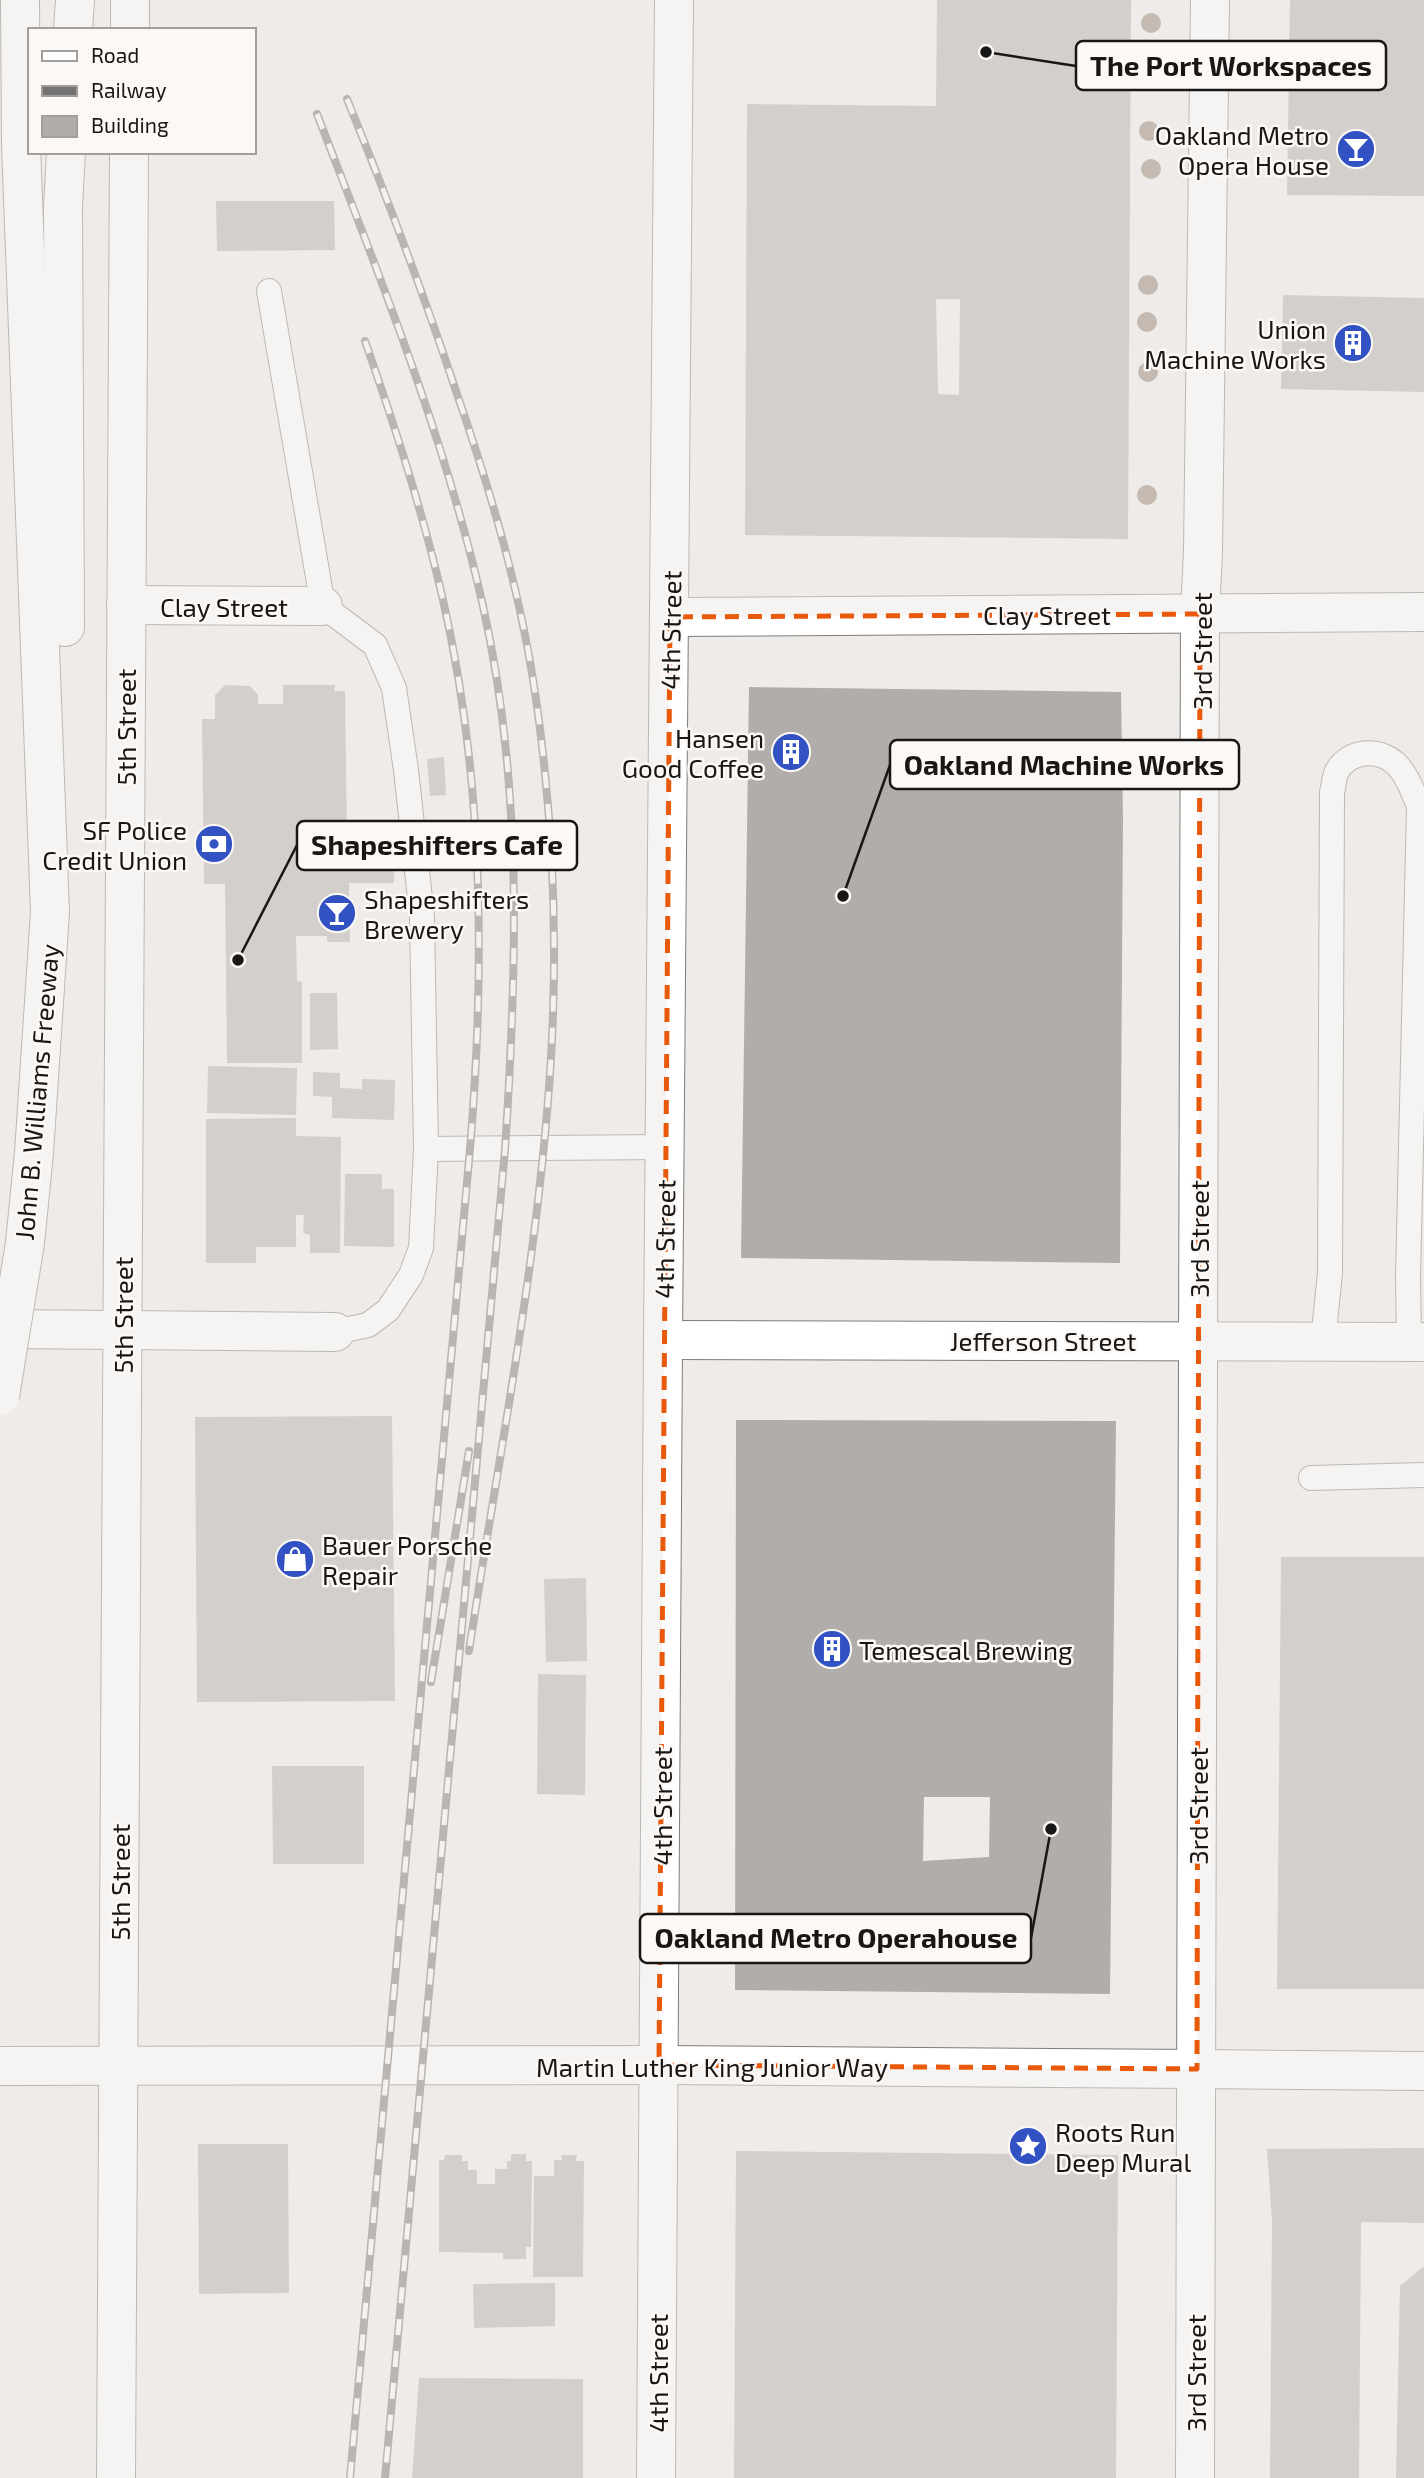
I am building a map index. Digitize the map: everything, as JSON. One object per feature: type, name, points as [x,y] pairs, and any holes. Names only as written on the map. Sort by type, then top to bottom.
[{"type":"main road","points":[[20,0],[21,145],[51,912]]},
{"type":"main road","points":[[74,28],[75,0]]},
{"type":"main road","points":[[130,0],[130,28]]},
{"type":"main road","name":"4th Street","points":[[656,2478],[674,0]]},
{"type":"main road","name":"3rd Street","points":[[1195,2478],[1200,614],[1210,0]]},
{"type":"main road","points":[[51,912],[65,683],[63,207],[66,154]]},
{"type":"main road","name":"5th Street","points":[[116,2478],[129,154]]},
{"type":"main road","name":"Clay Street","points":[[126,605],[323,606]]},
{"type":"main road","name":"Clay Street","points":[[670,617],[1424,612]]},
{"type":"main road","name":"John B. Williams Freeway","points":[[0,1396],[25,1243],[51,912]]},
{"type":"main road","points":[[0,1329],[335,1332]]},
{"type":"main road","name":"Jefferson Street","points":[[663,1340],[1416,1342]]},
{"type":"main road","name":"Martin Luther King Junior Way","points":[[0,2066],[659,2065],[1424,2071]]},
{"type":"lane","points":[[269,291],[323,606],[375,645],[394,688],[422,917],[426,1149],[421,1248],[411,1275],[388,1310],[368,1325],[335,1332]]},
{"type":"lane","points":[[1323,1341],[1330,1273],[1332,792],[1336,771],[1351,757],[1366,752],[1394,762],[1411,786],[1419,806],[1408,1276],[1416,1342]]},
{"type":"lane","points":[[426,1149],[665,1147]]},
{"type":"lane","points":[[1311,1478],[1424,1475]]},
{"type":"highlighted area","points":[[1200,614],[1197,2069],[659,2065],[670,617]]},
{"type":"building","points":[[937,0],[1131,0],[1128,539],[745,535],[747,104],[936,106]],"holes":[[[936,299],[960,299],[959,395],[938,394]]]},
{"type":"building","points":[[1290,0],[1424,0],[1424,196],[1287,195]]},
{"type":"building","points":[[216,201],[334,201],[335,250],[217,251]]},
{"type":"building","name":"Union Machine Works","points":[[1283,295],[1424,298],[1424,392],[1281,389]]},
{"type":"building","points":[[225,685],[250,686],[258,695],[258,704],[283,704],[283,685],[335,685],[334,691],[345,691],[347,843],[393,843],[394,883],[349,883],[350,942],[327,942],[327,936],[296,936],[297,981],[302,982],[302,1063],[227,1063],[225,884],[204,884],[202,719],[215,719],[215,695]]},
{"type":"building","points":[[749,687],[1121,692],[1123,820],[1120,1263],[741,1258]]},
{"type":"building","points":[[444,757],[446,795],[430,796],[427,759]]},
{"type":"building","points":[[310,993],[337,993],[338,1049],[310,1050]]},
{"type":"building","points":[[208,1066],[297,1068],[296,1115],[207,1113]]},
{"type":"building","points":[[313,1072],[340,1073],[340,1088],[362,1089],[362,1079],[395,1080],[394,1120],[332,1118],[332,1097],[313,1096]]},
{"type":"building","points":[[296,1118],[296,1136],[341,1137],[340,1253],[310,1253],[310,1235],[303,1233],[304,1215],[296,1215],[296,1247],[256,1247],[256,1263],[206,1263],[206,1119]]},
{"type":"building","points":[[345,1174],[382,1174],[382,1189],[394,1189],[394,1247],[344,1246]]},
{"type":"building","name":"Bauer Porsche Repair","points":[[392,1416],[395,1701],[197,1702],[195,1417]]},
{"type":"building","points":[[736,1420],[1116,1421],[1110,1994],[735,1990]],"holes":[[[924,1797],[990,1797],[989,1857],[923,1861]]]},
{"type":"building","points":[[1281,1557],[1424,1557],[1424,1989],[1277,1989]]},
{"type":"building","points":[[586,1578],[587,1661],[546,1662],[544,1579]]},
{"type":"building","points":[[538,1674],[586,1675],[585,1795],[537,1794]]},
{"type":"building","points":[[272,1766],[364,1766],[364,1864],[273,1864]]},
{"type":"building","points":[[198,2144],[288,2144],[289,2293],[199,2294]]},
{"type":"building","points":[[1424,2148],[1424,2223],[1361,2222],[1359,2478],[1270,2478],[1272,2221],[1267,2149]]},
{"type":"building","points":[[736,2151],[1118,2155],[1116,2478],[734,2478]]},
{"type":"building","points":[[511,2154],[526,2154],[526,2161],[532,2161],[531,2247],[526,2247],[526,2259],[503,2259],[503,2253],[439,2252],[439,2160],[444,2160],[445,2155],[462,2155],[462,2161],[468,2161],[468,2170],[477,2170],[477,2184],[495,2184],[495,2169],[507,2169]]},
{"type":"building","points":[[561,2155],[577,2155],[576,2161],[584,2161],[583,2277],[533,2277],[534,2176],[554,2176],[554,2160],[562,2160]]},
{"type":"building","points":[[1424,2266],[1424,2478],[1396,2478],[1400,2286]]},
{"type":"building","points":[[555,2283],[555,2326],[474,2328],[473,2284]]},
{"type":"building","points":[[419,2378],[583,2379],[583,2478],[412,2478]]},
{"type":"railway","points":[[347,99],[431,317],[504,543],[530,659],[542,744],[550,833],[554,968],[545,1132],[528,1281],[469,1651]]},
{"type":"railway","points":[[317,114],[409,357],[450,480],[467,543],[496,673],[511,809],[513,877],[514,945],[505,1150],[385,2478]]},
{"type":"railway","points":[[350,2478],[470,1149],[479,943],[474,804],[457,668],[427,534],[365,341]]},
{"type":"railway","points":[[431,1682],[469,1451]]},
{"type":"place","name":"The Port Workspaces","points":[[986,52]]},
{"type":"place","name":"Oakland Metro Opera House","points":[[1356,149]]},
{"type":"place","name":"Union Machine Works","points":[[1353,343]]},
{"type":"place","name":"Hansen Good Coffee","points":[[791,752]]},
{"type":"place","name":"SF Police Credit Union","points":[[214,844]]},
{"type":"place","name":"Oakland Machine Works","points":[[843,896]]},
{"type":"place","name":"Shapeshifters Brewery","points":[[337,913]]},
{"type":"place","name":"Shapeshifters Cafe","points":[[238,960]]},
{"type":"place","name":"Bauer Porsche Repair","points":[[295,1559]]},
{"type":"place","name":"Temescal Brewing","points":[[832,1649]]},
{"type":"place","name":"Oakland Metro Operahouse","points":[[1051,1829]]},
{"type":"place","name":"Roots Run Deep Mural","points":[[1028,2146]]}]
